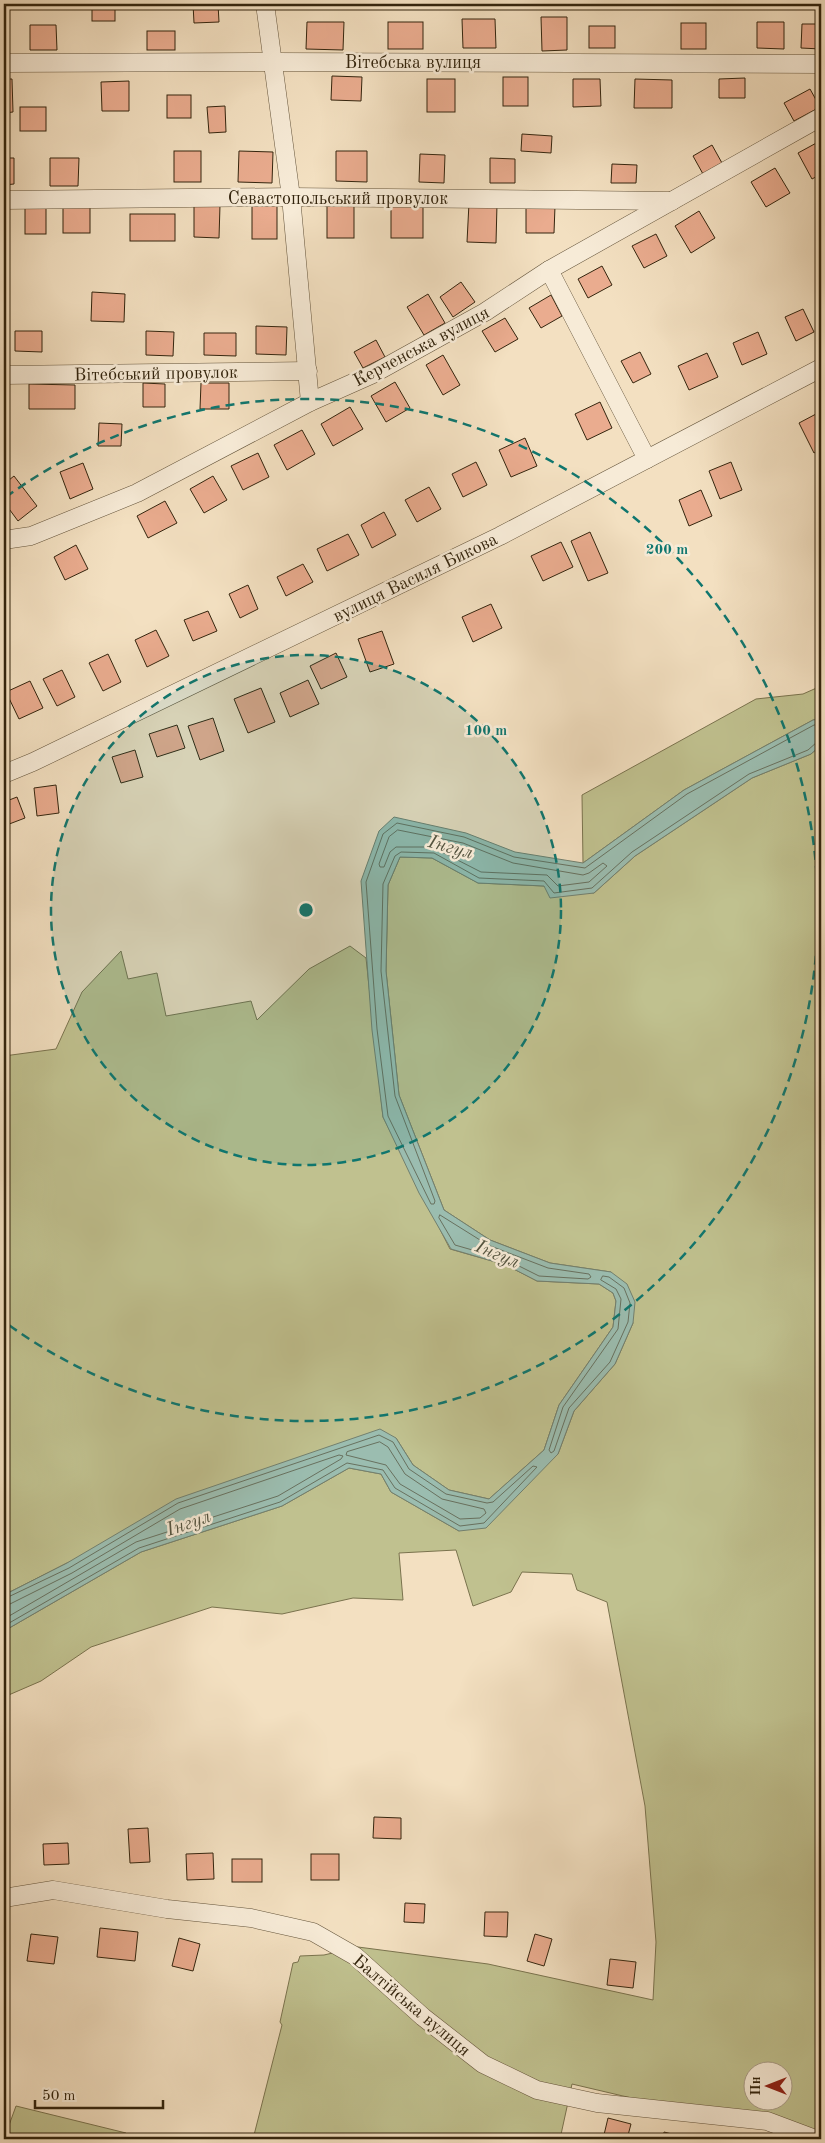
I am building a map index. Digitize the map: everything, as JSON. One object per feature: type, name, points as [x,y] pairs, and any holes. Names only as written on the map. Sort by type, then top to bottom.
[{"type":"street","points":[[265,4],[291,196],[310,402]]},
{"type":"street","name":"Вітебська вулиця","points":[[4,63],[821,64]]},
{"type":"street","name":"Керченська вулиця","points":[[4,540],[32,536],[137,492],[310,402],[373,374],[486,312],[548,270],[821,117]]},
{"type":"street","name":"Севастопольський провулок","points":[[4,200],[291,196],[673,201]]},
{"type":"street","points":[[548,270],[647,459]]},
{"type":"street","name":"вулиця Василя Бикова","points":[[4,774],[33,762],[500,536],[821,368]]},
{"type":"street","name":"Вітебський провулок","points":[[4,375],[308,371]]},
{"type":"street","name":"Балтійська вулиця","points":[[4,1898],[53,1890],[167,1908],[251,1918],[313,1932],[355,1956],[423,2017],[484,2064],[537,2090],[596,2103],[768,2121],[815,2139]]},
{"type":"green space","points":[[821,686],[821,719],[813,720],[684,790],[583,863],[582,795],[756,699],[803,694]]},
{"type":"green space","points":[[821,745],[821,2133],[768,2114],[640,2100],[572,2084],[560,2139],[253,2139],[282,2025],[280,2022],[293,1963],[298,1962],[300,1956],[324,1955],[358,1947],[488,1964],[653,2000],[656,1942],[645,1806],[607,1602],[577,1590],[572,1574],[522,1572],[511,1592],[473,1606],[456,1550],[399,1553],[403,1600],[353,1598],[282,1614],[212,1607],[91,1647],[41,1681],[4,1697],[4,1631],[141,1552],[282,1506],[349,1468],[381,1474],[391,1492],[459,1531],[558,1454],[574,1411],[615,1364],[633,1323],[611,1272],[550,1263],[490,1240],[444,1210],[399,1095],[386,971],[388,885],[400,857],[432,858],[478,883],[544,886],[594,893],[635,856],[752,778],[811,754]]},
{"type":"green space","points":[[350,946],[366,958],[383,1117],[450,1249],[506,1265],[537,1281],[599,1284],[613,1293],[616,1301],[613,1327],[559,1405],[544,1450],[489,1499],[449,1490],[413,1465],[396,1438],[67,1563],[4,1595],[4,1056],[56,1049],[82,992],[121,951],[128,979],[157,973],[166,1016],[251,1001],[257,1020],[309,969]]},
{"type":"green space","points":[[16,2106],[126,2133],[125,2139],[4,2139]]},
{"type":"water","name":"Інгул","points":[[821,719],[821,745],[811,754],[752,778],[635,856],[594,893],[550,898],[544,886],[478,883],[432,858],[400,857],[388,885],[386,971],[399,1095],[444,1210],[490,1240],[550,1263],[611,1272],[627,1284],[635,1302],[633,1323],[615,1364],[574,1411],[558,1454],[486,1528],[459,1531],[391,1492],[381,1474],[349,1468],[282,1506],[141,1552],[4,1631],[4,1595],[67,1563],[176,1499],[380,1429],[396,1438],[413,1465],[449,1490],[489,1499],[544,1450],[559,1405],[613,1327],[616,1301],[613,1293],[599,1284],[537,1281],[506,1265],[451,1249],[419,1193],[383,1117],[372,1030],[361,881],[379,831],[394,817],[466,833],[515,852],[583,863],[684,790],[813,720]]},
{"type":"building","points":[[92,4],[115,4],[115,21],[92,21]]},
{"type":"building","points":[[193,4],[218,4],[219,22],[194,23]]},
{"type":"building","points":[[541,17],[567,17],[567,50],[542,51]]},
{"type":"building","points":[[462,19],[495,19],[496,48],[463,48]]},
{"type":"building","points":[[307,22],[344,22],[343,50],[306,49]]},
{"type":"building","points":[[388,22],[423,22],[423,49],[388,49]]},
{"type":"building","points":[[757,22],[784,22],[784,49],[757,48]]},
{"type":"building","points":[[681,23],[706,23],[706,49],[681,49]]},
{"type":"building","points":[[802,24],[821,24],[821,49],[801,48]]},
{"type":"building","points":[[30,25],[56,25],[57,50],[30,50]]},
{"type":"building","points":[[589,26],[615,26],[615,48],[589,48]]},
{"type":"building","points":[[147,31],[175,31],[175,50],[147,50]]},
{"type":"building","points":[[332,76],[362,77],[361,101],[331,100]]},
{"type":"building","points":[[503,77],[528,77],[528,106],[503,106]]},
{"type":"building","points":[[745,78],[745,98],[719,98],[719,79]]},
{"type":"building","points":[[4,79],[12,79],[13,112],[4,113]]},
{"type":"building","points":[[427,79],[455,79],[455,112],[427,112]]},
{"type":"building","points":[[573,79],[600,79],[601,106],[573,107]]},
{"type":"building","points":[[635,79],[672,80],[672,108],[634,108]]},
{"type":"building","points":[[129,81],[129,111],[102,111],[101,82]]},
{"type":"building","points":[[810,89],[820,107],[794,121],[784,103]]},
{"type":"building","points":[[167,95],[191,95],[191,118],[167,118]]},
{"type":"building","points":[[225,106],[226,132],[209,133],[207,107]]},
{"type":"building","points":[[20,107],[46,107],[46,131],[20,131]]},
{"type":"building","points":[[522,134],[552,136],[551,153],[521,151]]},
{"type":"building","points":[[820,141],[821,174],[812,179],[798,153]]},
{"type":"building","points":[[712,145],[722,163],[703,174],[693,156]]},
{"type":"building","points":[[174,151],[201,151],[201,182],[174,182]]},
{"type":"building","points":[[239,151],[273,152],[272,183],[238,182]]},
{"type":"building","points":[[336,151],[367,151],[367,182],[336,181]]},
{"type":"building","points":[[420,154],[445,155],[444,183],[419,182]]},
{"type":"building","points":[[4,158],[14,158],[14,184],[4,185]]},
{"type":"building","points":[[50,158],[79,158],[78,186],[50,186]]},
{"type":"building","points":[[490,158],[515,159],[515,183],[490,183]]},
{"type":"building","points":[[612,164],[637,165],[636,183],[611,183]]},
{"type":"building","points":[[775,168],[790,193],[766,207],[751,182]]},
{"type":"building","points":[[25,203],[46,203],[46,234],[25,234]]},
{"type":"building","points":[[63,203],[90,203],[90,233],[63,233]]},
{"type":"building","points":[[469,203],[497,204],[496,243],[467,242]]},
{"type":"building","points":[[194,204],[220,205],[219,238],[194,237]]},
{"type":"building","points":[[252,204],[277,204],[277,239],[252,239]]},
{"type":"building","points":[[391,204],[423,204],[423,238],[391,238]]},
{"type":"building","points":[[327,205],[354,205],[354,238],[327,238]]},
{"type":"building","points":[[526,206],[555,206],[554,233],[526,233]]},
{"type":"building","points":[[699,211],[715,238],[691,253],[675,226]]},
{"type":"building","points":[[130,214],[175,214],[175,241],[130,241]]},
{"type":"building","points":[[656,234],[667,256],[644,268],[632,246]]},
{"type":"building","points":[[602,266],[612,285],[588,298],[578,279]]},
{"type":"building","points":[[461,282],[475,302],[453,317],[440,297]]},
{"type":"building","points":[[92,292],[125,294],[124,322],[91,321]]},
{"type":"building","points":[[428,294],[445,323],[424,335],[407,307]]},
{"type":"building","points":[[551,295],[562,316],[541,328],[529,308]]},
{"type":"building","points":[[803,309],[814,332],[796,341],[785,317]]},
{"type":"building","points":[[505,318],[518,339],[495,352],[482,331]]},
{"type":"building","points":[[256,326],[287,327],[286,355],[256,354]]},
{"type":"building","points":[[15,331],[42,331],[42,352],[15,351]]},
{"type":"building","points":[[146,331],[174,332],[173,356],[146,355]]},
{"type":"building","points":[[758,332],[767,354],[742,365],[733,343]]},
{"type":"building","points":[[204,333],[236,333],[236,356],[204,355]]},
{"type":"building","points":[[376,340],[385,357],[363,368],[354,352]]},
{"type":"building","points":[[640,352],[651,374],[633,383],[621,361]]},
{"type":"building","points":[[707,353],[718,377],[689,390],[678,366]]},
{"type":"building","points":[[443,355],[460,385],[443,395],[426,365]]},
{"type":"building","points":[[395,382],[410,408],[386,422],[371,396]]},
{"type":"building","points":[[143,383],[165,384],[165,407],[143,407]]},
{"type":"building","points":[[201,383],[229,383],[229,409],[200,409]]},
{"type":"building","points":[[29,384],[75,385],[75,409],[29,409]]},
{"type":"building","points":[[600,402],[612,428],[587,440],[575,414]]},
{"type":"building","points":[[350,407],[363,429],[333,446],[321,424]]},
{"type":"building","points":[[816,414],[821,425],[821,449],[814,453],[799,423]]},
{"type":"building","points":[[99,423],[122,424],[121,446],[98,446]]},
{"type":"building","points":[[302,430],[315,454],[287,470],[274,445]]},
{"type":"building","points":[[525,438],[537,466],[511,477],[499,450]]},
{"type":"building","points":[[258,453],[269,477],[243,490],[231,466]]},
{"type":"building","points":[[476,462],[487,485],[463,497],[452,474]]},
{"type":"building","points":[[731,462],[742,490],[720,499],[709,471]]},
{"type":"building","points":[[83,463],[93,489],[70,499],[60,472]]},
{"type":"building","points":[[14,476],[37,506],[18,521],[4,502],[4,484]]},
{"type":"building","points":[[213,476],[227,500],[204,513],[190,489]]},
{"type":"building","points":[[429,487],[441,509],[417,522],[405,500]]},
{"type":"building","points":[[701,490],[712,516],[689,526],[679,500]]},
{"type":"building","points":[[165,501],[177,523],[148,538],[137,516]]},
{"type":"building","points":[[384,512],[396,535],[372,548],[361,525]]},
{"type":"building","points":[[590,532],[608,573],[588,581],[571,541]]},
{"type":"building","points":[[348,534],[359,555],[327,571],[317,549]]},
{"type":"building","points":[[561,542],[573,567],[543,581],[531,556]]},
{"type":"building","points":[[76,545],[88,569],[65,580],[54,557]]},
{"type":"building","points":[[303,564],[313,582],[286,596],[277,577]]},
{"type":"building","points":[[248,585],[258,609],[240,618],[229,594]]},
{"type":"building","points":[[491,604],[502,628],[473,642],[462,617]]},
{"type":"building","points":[[208,611],[217,631],[193,641],[184,620]]},
{"type":"building","points":[[156,630],[169,656],[147,667],[135,640]]},
{"type":"building","points":[[382,631],[394,664],[370,672],[358,639]]},
{"type":"building","points":[[336,653],[347,677],[321,689],[310,666]]},
{"type":"building","points":[[108,654],[121,682],[103,691],[89,663]]},
{"type":"building","points":[[62,670],[75,697],[57,706],[43,679]]},
{"type":"building","points":[[308,680],[319,704],[290,717],[280,693]]},
{"type":"building","points":[[30,681],[43,708],[19,719],[6,692]]},
{"type":"building","points":[[261,688],[275,722],[248,733],[234,699]]},
{"type":"building","points":[[213,718],[224,751],[200,760],[188,726]]},
{"type":"building","points":[[177,725],[185,748],[157,757],[149,734]]},
{"type":"building","points":[[135,750],[143,777],[121,783],[112,757]]},
{"type":"building","points":[[56,785],[59,813],[37,816],[34,788]]},
{"type":"building","points":[[17,797],[25,818],[4,826],[4,802]]},
{"type":"building","points":[[374,1817],[401,1818],[401,1839],[373,1838]]},
{"type":"building","points":[[148,1828],[150,1862],[130,1863],[128,1829]]},
{"type":"building","points":[[68,1843],[69,1864],[44,1865],[43,1844]]},
{"type":"building","points":[[213,1853],[214,1879],[187,1880],[186,1854]]},
{"type":"building","points":[[311,1854],[339,1854],[339,1880],[311,1880]]},
{"type":"building","points":[[232,1859],[262,1859],[262,1882],[232,1882]]},
{"type":"building","points":[[405,1903],[425,1904],[424,1923],[404,1922]]},
{"type":"building","points":[[485,1912],[508,1912],[507,1937],[484,1936]]},
{"type":"building","points":[[100,1928],[138,1932],[135,1961],[97,1957]]},
{"type":"building","points":[[31,1934],[58,1937],[54,1964],[27,1961]]},
{"type":"building","points":[[535,1934],[552,1939],[544,1966],[527,1961]]},
{"type":"building","points":[[179,1938],[200,1944],[193,1971],[172,1966]]},
{"type":"building","points":[[610,1959],[636,1962],[633,1988],[607,1985]]},
{"type":"building","points":[[608,2118],[631,2124],[627,2139],[603,2139]]},
{"type":"building","points":[[664,2132],[688,2138],[663,2139]]}]
